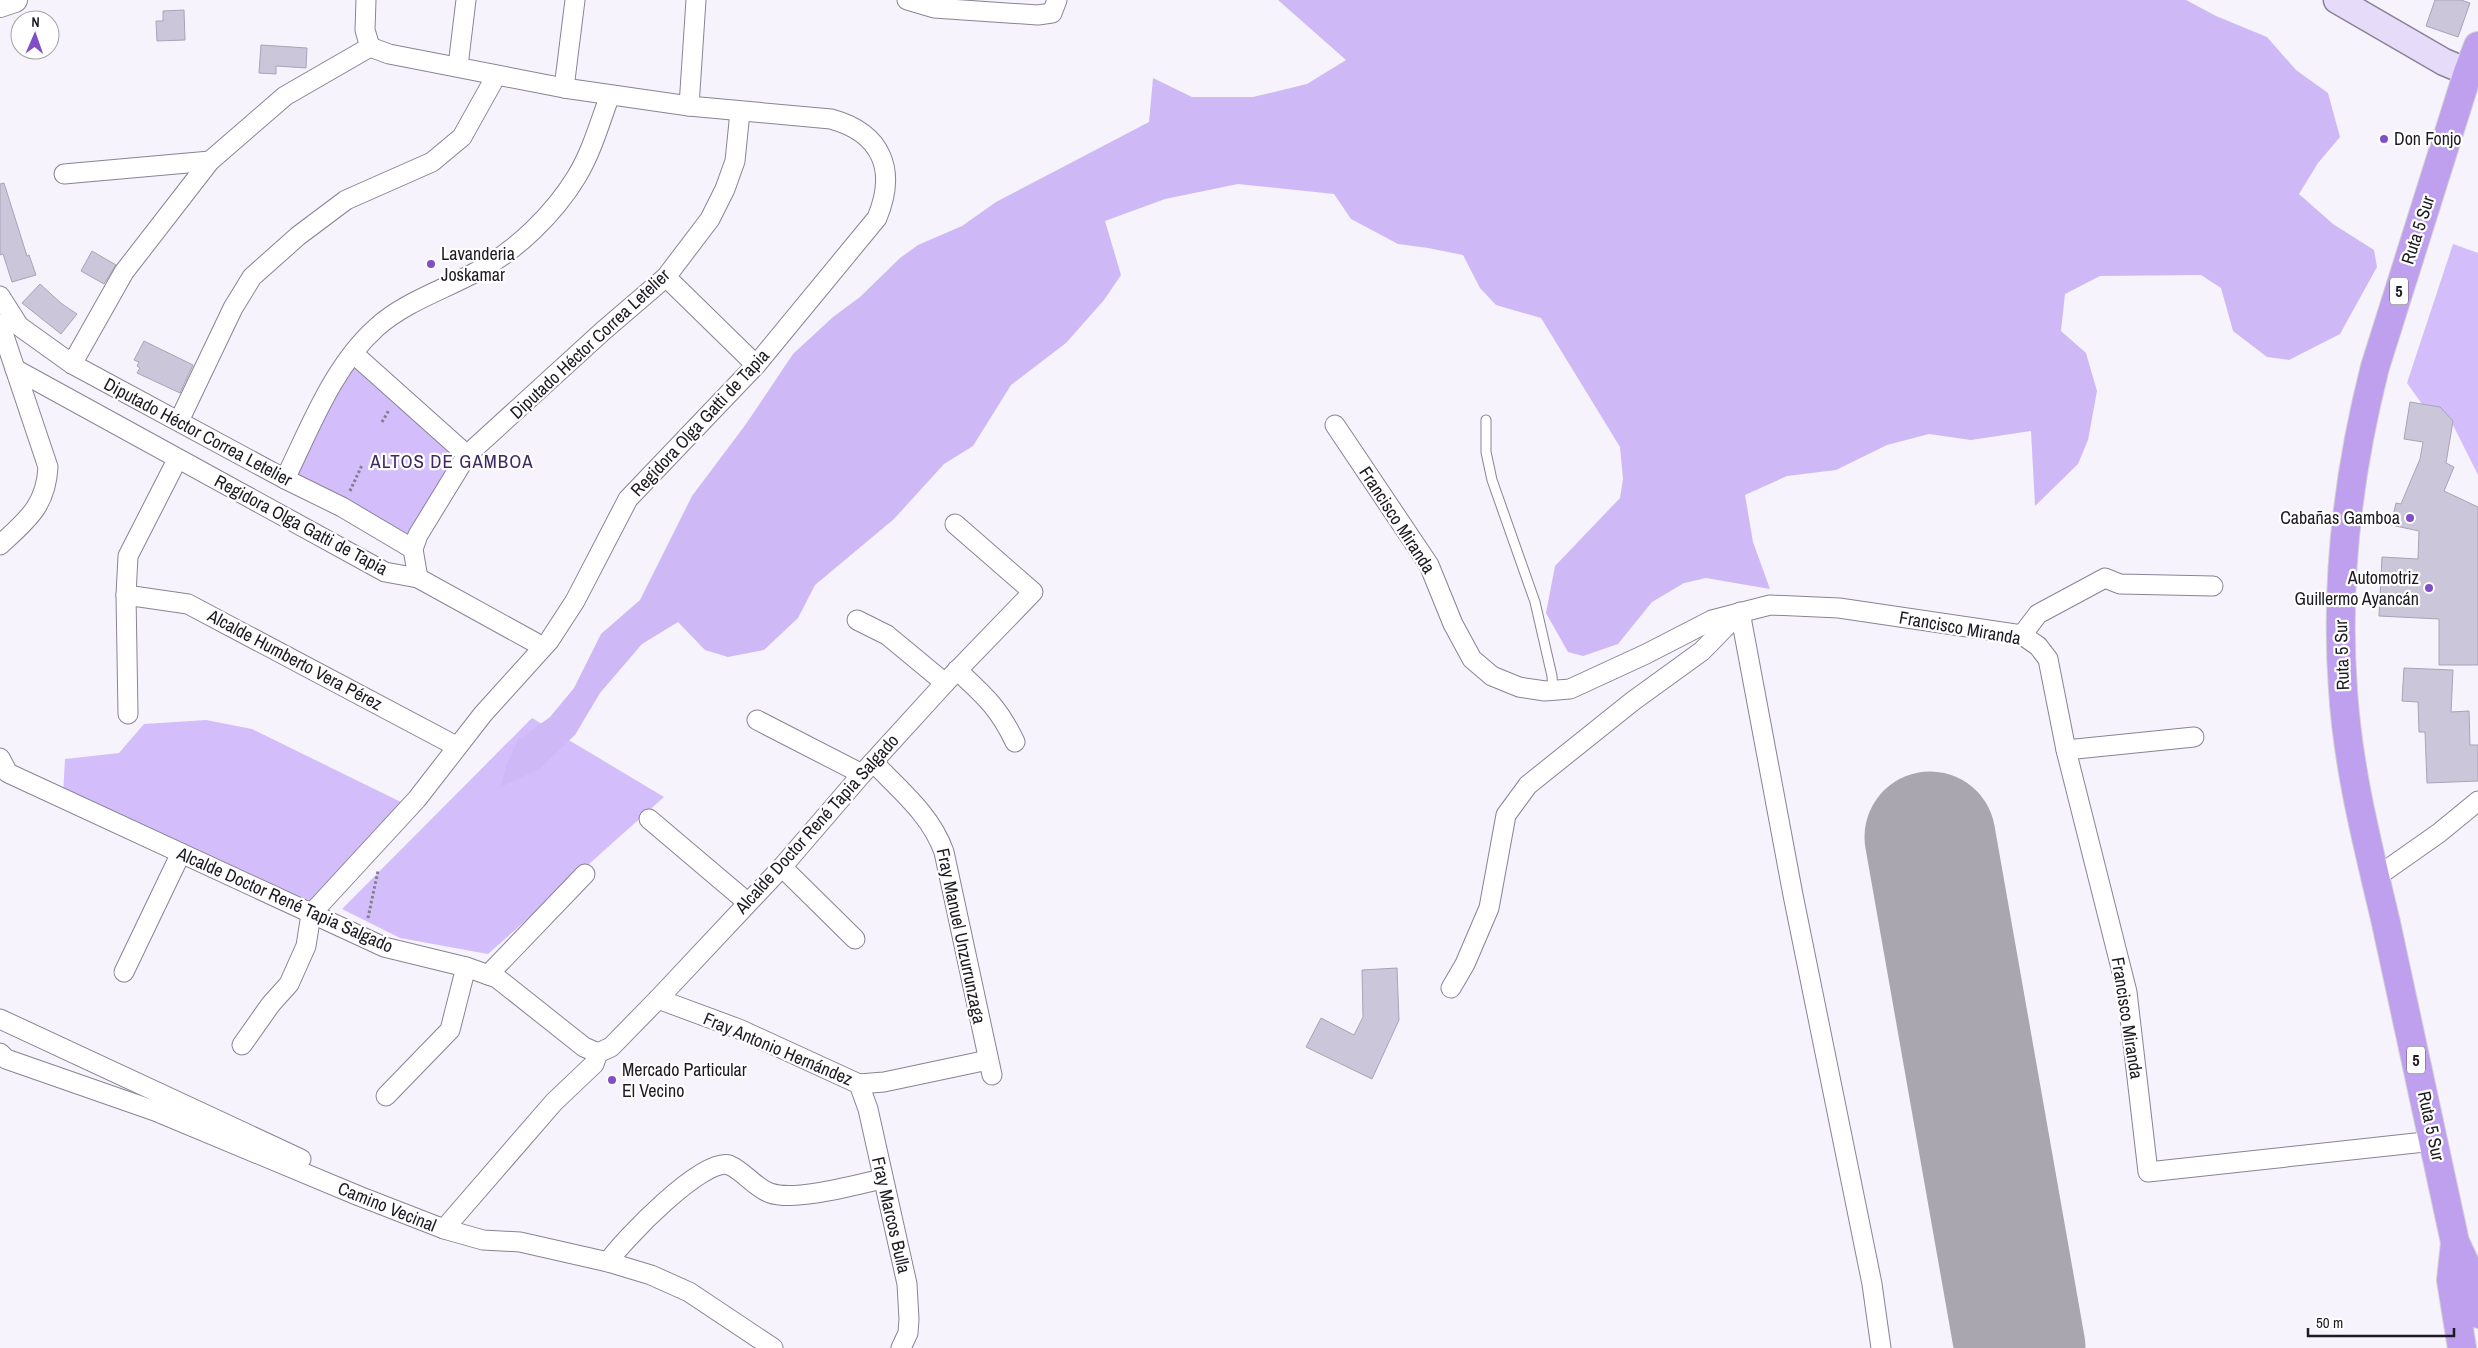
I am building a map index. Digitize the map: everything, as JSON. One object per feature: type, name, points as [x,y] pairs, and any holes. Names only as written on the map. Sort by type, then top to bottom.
[{"type":"highway","name":"Ruta 5 Sur","points":[[2478,46],[2463,69],[2374,367],[2361,421],[2347,503],[2340,596],[2342,691],[2354,785],[2455,1242],[2471,1276],[2478,1314]]},
{"type":"highway","name":"Ruta 5 Sur","points":[[2455,1242],[2451,1280],[2462,1348]]},
{"type":"main road","points":[[2337,0],[2463,69]]},
{"type":"street","points":[[0,5],[14,0]]},
{"type":"street","points":[[366,0],[365,30],[370,46],[389,54],[564,88],[740,112]]},
{"type":"street","points":[[458,66],[466,0]]},
{"type":"street","points":[[564,88],[575,0]]},
{"type":"street","points":[[689,106],[696,0]]},
{"type":"street","points":[[907,0],[934,8],[1038,15],[1052,13],[1057,0]]},
{"type":"street","points":[[72,364],[124,272],[210,161],[285,96],[370,46]]},
{"type":"street","points":[[180,421],[233,308],[252,276],[298,236],[346,200],[432,162],[462,137],[496,76]]},
{"type":"street","points":[[285,479],[331,387],[354,354],[376,328],[399,310],[483,269],[515,246],[541,221],[577,176],[588,153],[610,95]]},
{"type":"street","name":"Diputado Héctor Correa Letelier","points":[[0,296],[19,326],[72,364],[285,479],[342,507],[413,549],[418,534],[467,454],[603,331],[666,277],[710,219],[725,189],[735,161],[740,112]]},
{"type":"street","name":"Regidora Olga Gatti de Tapia","points":[[15,369],[177,460],[385,572],[418,578],[536,643],[539,651],[549,641],[575,601],[628,499],[756,365],[877,218],[883,204],[887,174],[884,161],[875,146],[848,124],[831,119],[740,112]]},
{"type":"street","points":[[64,174],[210,161]]},
{"type":"street","points":[[666,277],[756,365]]},
{"type":"street","points":[[0,324],[4,350],[15,369],[48,466],[47,483],[33,515],[0,545]]},
{"type":"street","points":[[354,354],[467,454]]},
{"type":"street","name":"Francisco Miranda","points":[[1335,425],[1429,565],[1453,624],[1472,659],[1492,676],[1519,687],[1553,690],[1570,689],[1646,654],[1712,620],[1770,605],[1839,608],[2022,635],[2038,646],[2048,659],[2066,750],[2127,992],[2148,1172],[2434,1141]]},
{"type":"street","points":[[128,714],[126,595],[128,556],[177,460]]},
{"type":"street","name":"Alcalde Doctor René Tapia Salgado","points":[[444,1229],[554,1102],[594,1064],[598,1053],[611,1047],[658,999],[747,902],[782,867],[867,768],[1033,592],[955,524]]},
{"type":"street","points":[[413,549],[418,578]]},
{"type":"street","points":[[2022,635],[2038,614],[2105,578],[2120,584],[2213,586]]},
{"type":"street","name":"Alcalde Humberto Vera Pérez","points":[[126,595],[188,604],[456,746]]},
{"type":"street","points":[[1450,988],[1465,964],[1489,908],[1496,855],[1506,815],[1528,785],[1633,701],[1702,651],[1740,612]]},
{"type":"street","points":[[1740,612],[1793,895],[1872,1284],[1882,1348]]},
{"type":"street","points":[[857,620],[887,635],[994,704],[1004,718],[1015,742]]},
{"type":"street","points":[[242,1044],[271,1004],[289,984],[306,946],[311,914],[417,799],[456,746],[539,651]]},
{"type":"street","name":"Fray Manuel Unzurrunzaga","points":[[758,720],[867,768],[926,817],[938,833],[944,852],[990,1068]]},
{"type":"street","points":[[2066,750],[2194,737]]},
{"type":"street","name":"Alcalde Doctor René Tapia Salgado","points":[[0,758],[8,774],[384,947],[466,967],[498,978],[584,1047],[598,1053]]},
{"type":"street","points":[[2375,878],[2439,833],[2478,801]]},
{"type":"street","points":[[649,819],[747,902]]},
{"type":"street","points":[[124,972],[181,853]]},
{"type":"street","points":[[782,867],[855,939]]},
{"type":"street","points":[[488,975],[585,874]]},
{"type":"street","points":[[386,1096],[450,1030],[466,967]]},
{"type":"street","name":"Fray Antonio Hernández","points":[[658,999],[739,1030],[858,1084],[990,1068]]},
{"type":"street","points":[[0,1019],[308,1162],[359,1196]]},
{"type":"street","name":"Camino Vecinal","points":[[0,1053],[6,1059],[155,1111],[359,1196],[444,1229],[483,1240],[520,1242],[608,1262],[651,1275],[688,1292],[773,1348]]},
{"type":"street","name":"Fray Marcos Bulla","points":[[858,1084],[868,1109],[882,1179],[907,1284],[910,1307],[908,1333],[901,1348]]},
{"type":"street","points":[[608,1262],[618,1247],[695,1176],[716,1166],[728,1165],[769,1193],[784,1195],[824,1192],[882,1179]]},
{"type":"lane","points":[[1486,420],[1486,452],[1492,480],[1534,602],[1552,676],[1553,690]]},
{"type":"path","points":[[342,507],[362,464]]},
{"type":"path","points":[[366,939],[370,900],[379,867]]},
{"type":"shaded area","points":[[1278,0],[2186,0],[2216,16],[2267,37],[2296,70],[2328,93],[2340,137],[2318,163],[2299,194],[2333,224],[2374,250],[2377,267],[2340,334],[2289,360],[2267,357],[2233,331],[2221,288],[2201,275],[2100,276],[2065,294],[2061,331],[2086,353],[2097,391],[2088,440],[2078,464],[2035,506],[2031,431],[1971,440],[1929,434],[1887,445],[1836,470],[1787,476],[1745,495],[1753,542],[1770,589],[1706,578],[1684,583],[1652,602],[1618,644],[1583,656],[1568,652],[1546,613],[1555,566],[1620,498],[1623,479],[1620,447],[1541,318],[1496,305],[1480,288],[1463,255],[1398,244],[1351,219],[1334,194],[1238,184],[1165,199],[1105,221],[1121,275],[1104,300],[1066,343],[1011,385],[973,446],[944,464],[894,519],[815,585],[798,618],[764,650],[728,657],[705,650],[678,622],[642,644],[600,693],[575,735],[539,769],[501,787],[506,766],[518,740],[550,717],[574,688],[601,634],[640,600],[692,496],[746,424],[793,354],[833,317],[860,297],[900,258],[918,245],[962,226],[996,202],[1149,122],[1153,78],[1192,97],[1253,97],[1307,84],[1346,60]]},
{"type":"shaded area","points":[[2453,244],[2478,253],[2478,475],[2452,423],[2429,414],[2407,383]]},
{"type":"shaded area","points":[[355,363],[455,455],[408,534],[295,474],[332,396]]},
{"type":"shaded area","points":[[532,718],[664,797],[488,954],[400,938],[342,909]]},
{"type":"shaded area","points":[[206,720],[252,729],[405,804],[310,908],[63,795],[65,759],[119,753],[144,724]]},
{"type":"building","points":[[2435,0],[2461,0],[2470,3],[2458,37],[2426,26]]},
{"type":"building","points":[[184,10],[185,40],[157,41],[156,21],[163,21],[163,11]]},
{"type":"building","points":[[261,45],[307,48],[306,68],[276,66],[276,74],[259,73]]},
{"type":"building","points":[[4,183],[27,256],[29,255],[36,275],[12,282],[3,254],[0,255],[0,184]]},
{"type":"building","points":[[92,251],[116,265],[104,284],[81,271]]},
{"type":"building","points":[[40,284],[62,304],[77,314],[61,334],[22,303]]},
{"type":"building","points":[[144,341],[193,365],[180,393],[137,373],[140,368],[137,366],[139,362],[134,360]]},
{"type":"building","points":[[2410,402],[2440,407],[2453,421],[2446,463],[2454,467],[2444,491],[2478,507],[2478,665],[2439,665],[2439,619],[2379,616],[2382,557],[2418,559],[2419,531],[2391,525],[2396,503],[2401,504],[2420,459],[2423,442],[2404,439]]},
{"type":"building","points":[[2404,668],[2453,670],[2451,712],[2469,711],[2470,745],[2478,745],[2478,781],[2427,783],[2425,732],[2419,732],[2418,702],[2402,701]]},
{"type":"building","points":[[1397,968],[1399,1020],[1372,1079],[1306,1047],[1321,1018],[1354,1035],[1363,1017],[1362,970]]},
{"type":"runway","points":[[1930,837],[2020,1348]]},
{"type":"place","name":"Don Fonjo","points":[[2384,139]]},
{"type":"place","name":"Lavanderia Joskamar","points":[[431,264]]},
{"type":"place","name":"Cabañas Gamboa","points":[[2410,518]]},
{"type":"place","name":"Automotriz Guillermo Ayancán","points":[[2429,588]]},
{"type":"place","name":"Mercado Particular El Vecino","points":[[612,1080]]},
{"type":"district","name":"ALTOS DE GAMBOA","points":[[452,461]]}]
